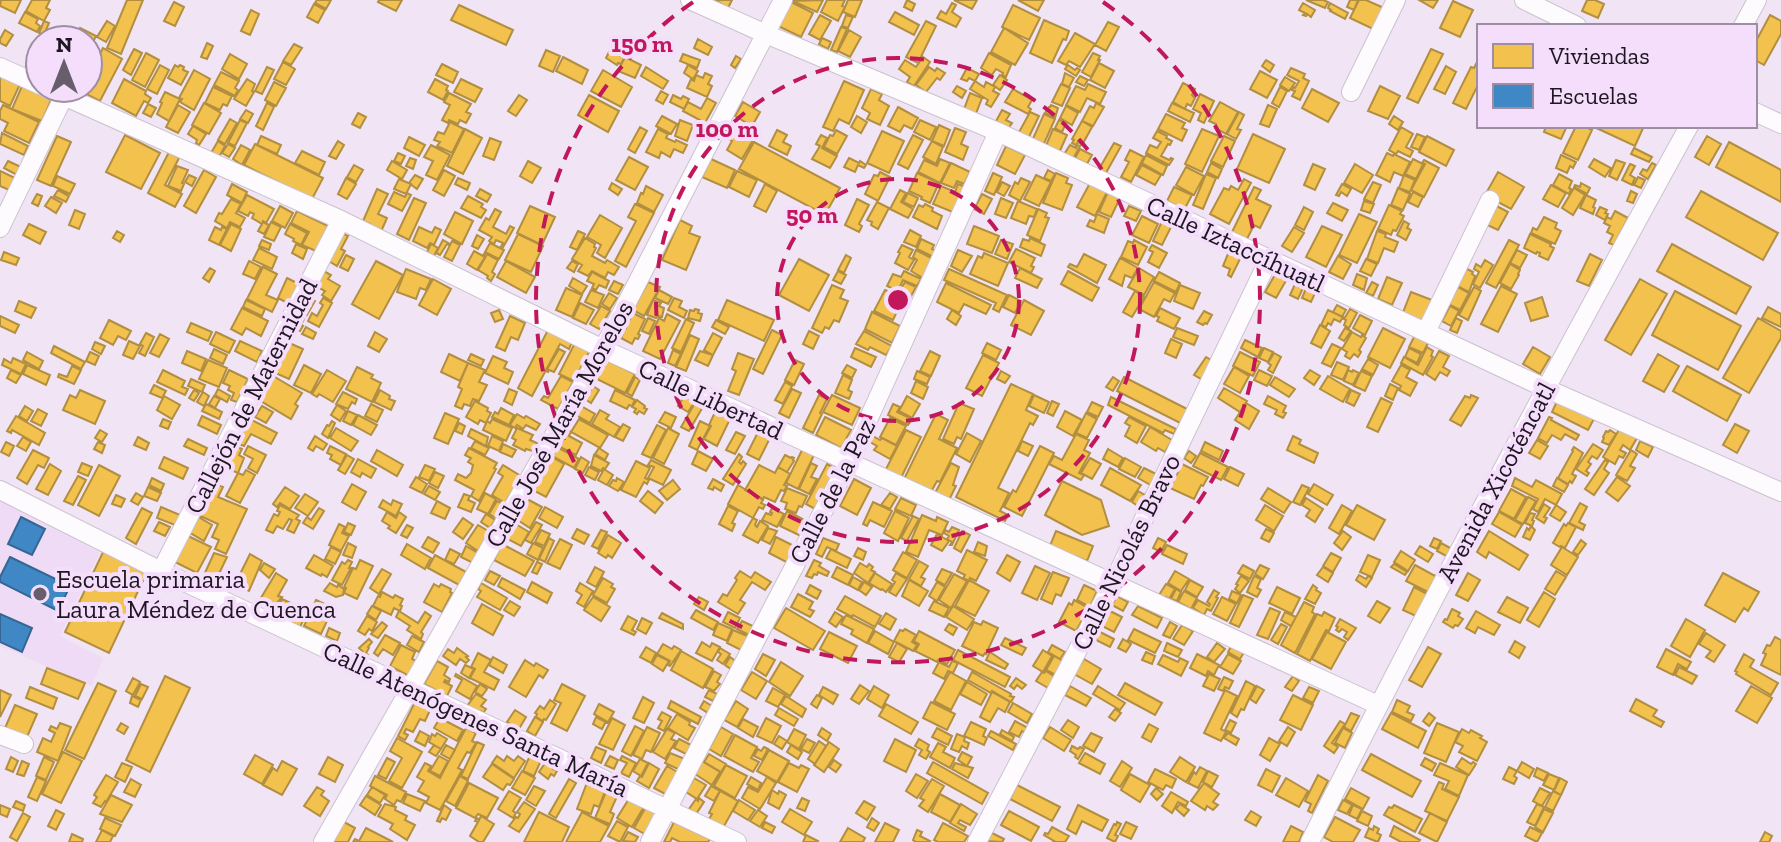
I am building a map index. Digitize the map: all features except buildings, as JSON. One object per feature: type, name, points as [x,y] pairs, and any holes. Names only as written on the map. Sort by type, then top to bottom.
[{"type":"street","name":"Calle Iztaccíhuatl","points":[[690,0],[998,132],[1545,388],[1781,492]]},
{"type":"street","name":"Calle José María Morelos","points":[[323,842],[603,349],[783,0]]},
{"type":"street","points":[[1351,92],[1396,0]]},
{"type":"street","points":[[1524,0],[1573,24]]},
{"type":"street","points":[[1744,24],[1757,0]]},
{"type":"street","points":[[0,67],[24,78]]},
{"type":"street","points":[[0,228],[60,104]]},
{"type":"street","name":"Calle Libertad","points":[[82,104],[341,220],[603,349],[1378,705]]},
{"type":"street","points":[[1757,113],[1781,124]]},
{"type":"street","name":"Avenida Xicoténcatl","points":[[1310,842],[1378,705],[1545,388],[1688,128]]},
{"type":"street","name":"Calle de la Paz","points":[[650,842],[849,462],[998,132]]},
{"type":"street","points":[[1426,332],[1490,200]]},
{"type":"street","name":"Callejón de Maternidad","points":[[161,571],[341,220]]},
{"type":"street","name":"Calle Nicolás Bravo","points":[[977,842],[1113,583],[1269,259]]},
{"type":"street","name":"Calle Atenógenes Santa María","points":[[0,490],[161,571],[737,842]]},
{"type":"street","points":[[0,735],[24,744]]},
{"type":"shaded area","name":"Escuela primaria Laura Méndez de Cuenca","points":[[0,499],[100,552],[60,636],[103,658],[92,686],[0,646]]},
{"type":"place","name":"Escuela primaria Laura Méndez de Cuenca","points":[[40,594]]}]
